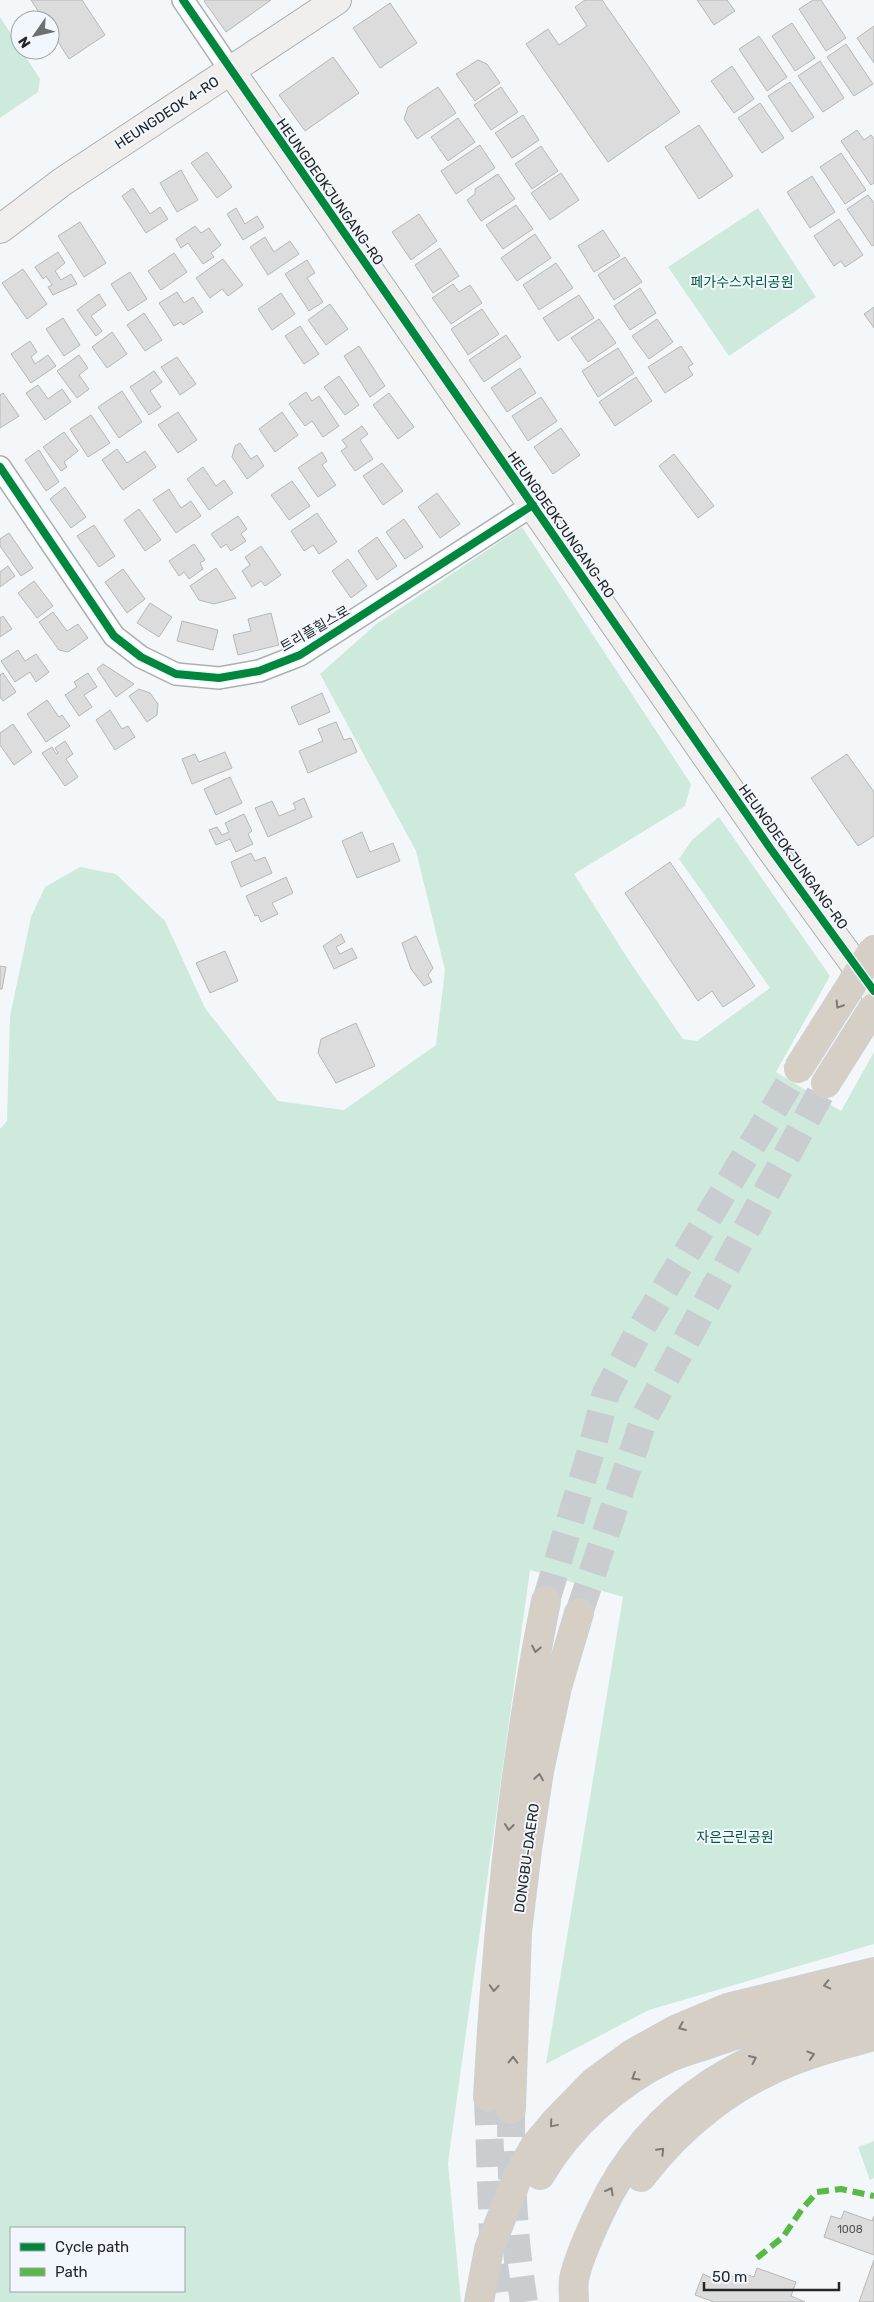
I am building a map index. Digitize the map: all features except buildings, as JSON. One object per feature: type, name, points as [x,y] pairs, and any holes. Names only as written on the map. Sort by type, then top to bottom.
[{"type":"highway","points":[[798,1069],[874,949]]},
{"type":"highway","points":[[826,1083],[874,1007]]},
{"type":"highway","name":"DONGBU-DAERO","points":[[546,1601],[531,1675],[513,1790],[500,1902],[500,2103],[517,1932],[539,1770],[557,1687],[579,1613]]},
{"type":"highway","points":[[479,2302],[489,2249],[518,2176],[535,2146],[556,2121],[594,2082],[632,2054],[675,2030],[727,2008],[871,2006]]},
{"type":"highway","points":[[490,2302],[523,2202],[551,2156],[589,2114],[628,2082],[668,2058],[719,2040],[799,2015],[871,2006]]},
{"type":"highway","points":[[574,2302],[574,2280],[595,2222],[610,2190],[646,2140],[675,2109],[708,2084],[744,2062],[824,2030],[871,2006]]},
{"type":"highway","points":[[583,2302],[612,2226],[630,2192],[658,2154],[694,2120],[740,2085],[797,2059],[871,2006]]},
{"type":"street","points":[[183,0],[231,71]]},
{"type":"street","name":"HEUNGDEOK 4-RO","points":[[0,229],[62,182],[337,0]]},
{"type":"street","name":"HEUNGDEOKJUNGANG-RO","points":[[231,71],[764,840],[874,991]]},
{"type":"street","name":"트리플힐스로","points":[[0,467],[114,636],[141,657],[176,674],[218,678],[259,671],[300,655],[532,505]]},
{"type":"green space","points":[[0,17],[10,32],[10,60],[28,60],[40,79],[38,92],[0,118]]},
{"type":"green space","name":"페가수스자리공원","points":[[758,208],[816,297],[729,356],[668,267]]},
{"type":"green space","name":"자은근린공원","points":[[522,527],[691,784],[685,806],[574,874],[630,962],[683,1039],[697,1041],[770,988],[679,859],[692,840],[719,817],[830,976],[776,1072],[841,1111],[874,1052],[874,1944],[649,2010],[546,2064],[623,1597],[530,1570],[448,2163],[461,2302],[0,2302],[0,1129],[7,1121],[10,1016],[31,917],[45,887],[80,867],[116,874],[165,921],[205,1008],[278,1101],[344,1110],[436,1045],[445,970],[416,851],[320,674],[375,625]]},
{"type":"green space","points":[[874,2141],[874,2178],[870,2180],[858,2147]]},
{"type":"tunnel","points":[[546,1601],[592,1448],[606,1393],[637,1335],[798,1069]]},
{"type":"tunnel","points":[[579,1613],[645,1416],[826,1083]]},
{"type":"tunnel","points":[[488,2097],[494,2264],[499,2302]]},
{"type":"tunnel","points":[[511,2109],[513,2206],[524,2302]]},
{"type":"marked path","points":[[757,2258],[783,2237],[802,2209],[817,2192],[841,2189],[874,2196]]},
{"type":"cycle path","points":[[183,0],[770,848],[874,991]]},
{"type":"cycle path","points":[[0,467],[114,636],[141,657],[176,674],[219,678],[259,671],[300,655],[533,505]]}]
